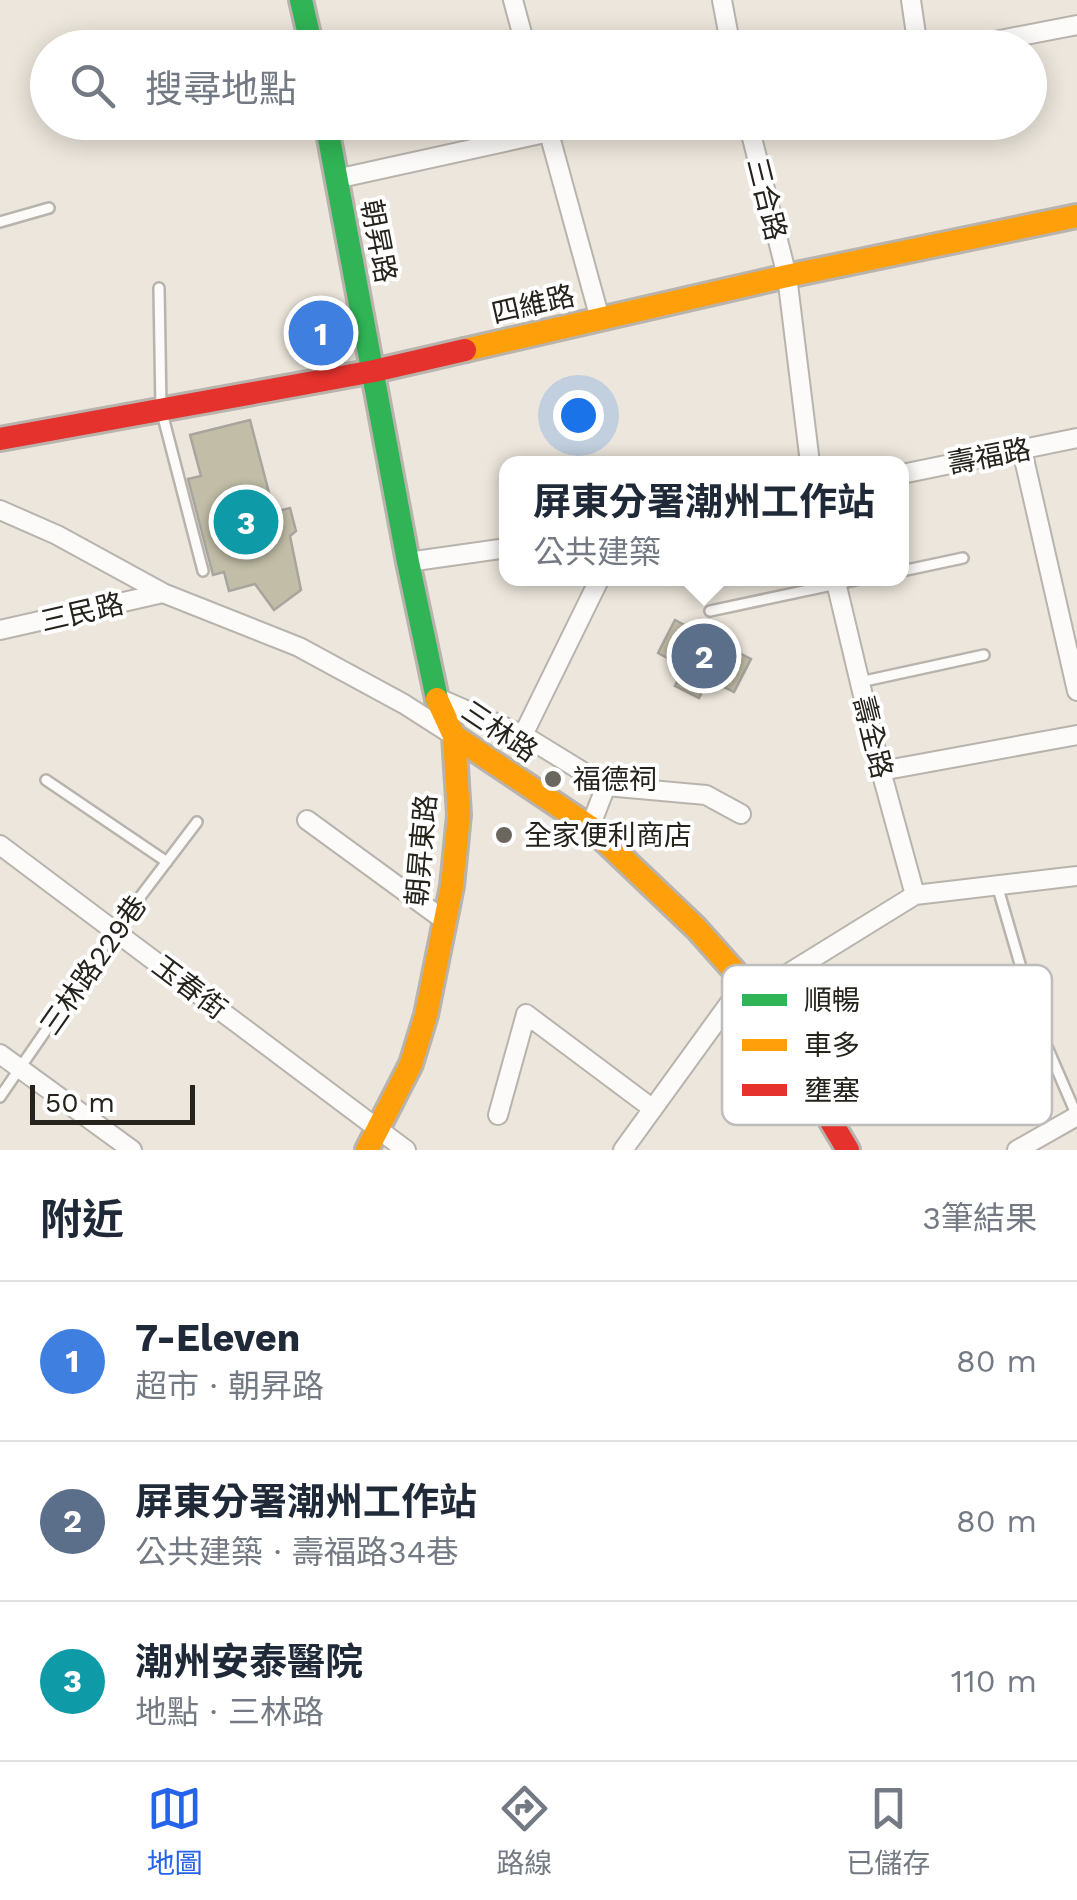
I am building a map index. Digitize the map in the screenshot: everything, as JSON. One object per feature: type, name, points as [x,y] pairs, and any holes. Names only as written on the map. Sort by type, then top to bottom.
[{"type":"main road","points":[[301,0],[308,30]]},
{"type":"main road","name":"朝昇路","points":[[329,140],[374,371]]},
{"type":"main road","name":"四維路","points":[[0,440],[374,371],[787,276],[1077,216]]},
{"type":"main road","name":"朝昇東路","points":[[372,1140],[411,1064],[421,1031],[452,886],[460,815],[454,736],[436,697],[374,371]]},
{"type":"main road","name":"三林路","points":[[454,736],[590,827],[696,928],[729,965]]},
{"type":"main road","name":"三林路","points":[[833,1125],[848,1150]]},
{"type":"street","points":[[512,0],[521,30]]},
{"type":"street","points":[[722,0],[728,30]]},
{"type":"street","points":[[911,0],[915,30]]},
{"type":"street","points":[[1047,30],[1077,24]]},
{"type":"street","points":[[336,179],[498,140]]},
{"type":"street","points":[[551,140],[600,320]]},
{"type":"street","name":"三合路","points":[[753,140],[787,276]]},
{"type":"street","points":[[787,276],[809,456]]},
{"type":"street","name":"壽福路","points":[[909,473],[1077,438]]},
{"type":"street","points":[[1022,450],[1074,662],[1077,691]]},
{"type":"street","name":"三林路","points":[[0,510],[57,535],[164,592],[299,647],[454,736]]},
{"type":"street","points":[[408,562],[499,549]]},
{"type":"street","points":[[524,735],[596,586]]},
{"type":"street","name":"壽全路","points":[[837,586],[915,895]]},
{"type":"street","name":"三民路","points":[[0,630],[164,592]]},
{"type":"street","points":[[436,697],[524,735],[606,786],[706,795],[741,814]]},
{"type":"street","points":[[881,771],[1077,735]]},
{"type":"street","points":[[590,827],[606,786]]},
{"type":"street","points":[[307,820],[444,920]]},
{"type":"street","name":"玉春街","points":[[0,845],[115,930],[372,1140],[406,1150]]},
{"type":"street","points":[[792,965],[915,895],[1077,876]]},
{"type":"street","points":[[498,1115],[526,1014],[653,1108]]},
{"type":"street","points":[[623,1150],[722,1023]]},
{"type":"street","points":[[0,1054],[132,1150]]},
{"type":"street","points":[[1017,1150],[1077,1116]]},
{"type":"lane","points":[[0,222],[49,208]]},
{"type":"lane","points":[[159,288],[161,409],[202,571]]},
{"type":"lane","points":[[909,569],[962,558]]},
{"type":"lane","points":[[710,612],[819,586]]},
{"type":"lane","points":[[860,682],[984,655]]},
{"type":"lane","points":[[46,780],[167,862]]},
{"type":"lane","name":"三林路229巷","points":[[0,1097],[115,930],[197,822]]},
{"type":"lane","points":[[997,885],[1020,965]]},
{"type":"lane","points":[[1052,1058],[1077,1116]]},
{"type":"building","points":[[250,420],[274,512],[290,508],[296,531],[290,536],[301,590],[274,610],[255,584],[229,591],[224,572],[213,575],[188,479],[201,476],[190,435]]},
{"type":"building","points":[[675,620],[751,659],[734,692],[708,679],[699,698],[675,686],[684,667],[658,653]]},
{"type":"traffic: fast","points":[[301,0],[308,30]]},
{"type":"traffic: fast","points":[[329,140],[437,699]]},
{"type":"traffic: slow","points":[[465,350],[787,276],[1077,216]]},
{"type":"traffic: slow","points":[[367,1150],[411,1064],[426,1015],[452,886],[459,815],[454,736],[437,699]]},
{"type":"traffic: slow","points":[[454,736],[590,827],[729,965]]},
{"type":"traffic: jam","points":[[0,439],[374,371],[465,350]]},
{"type":"traffic: jam","points":[[833,1125],[848,1150]]},
{"type":"place","name":"7-Eleven","points":[[321,333]]},
{"type":"place","name":"潮州安泰醫院","points":[[246,522]]},
{"type":"place","name":"屏東分署潮州工作站","points":[[704,656]]},
{"type":"place","name":"福德祠","points":[[553,779]]},
{"type":"place","name":"全家便利商店","points":[[504,835]]}]
